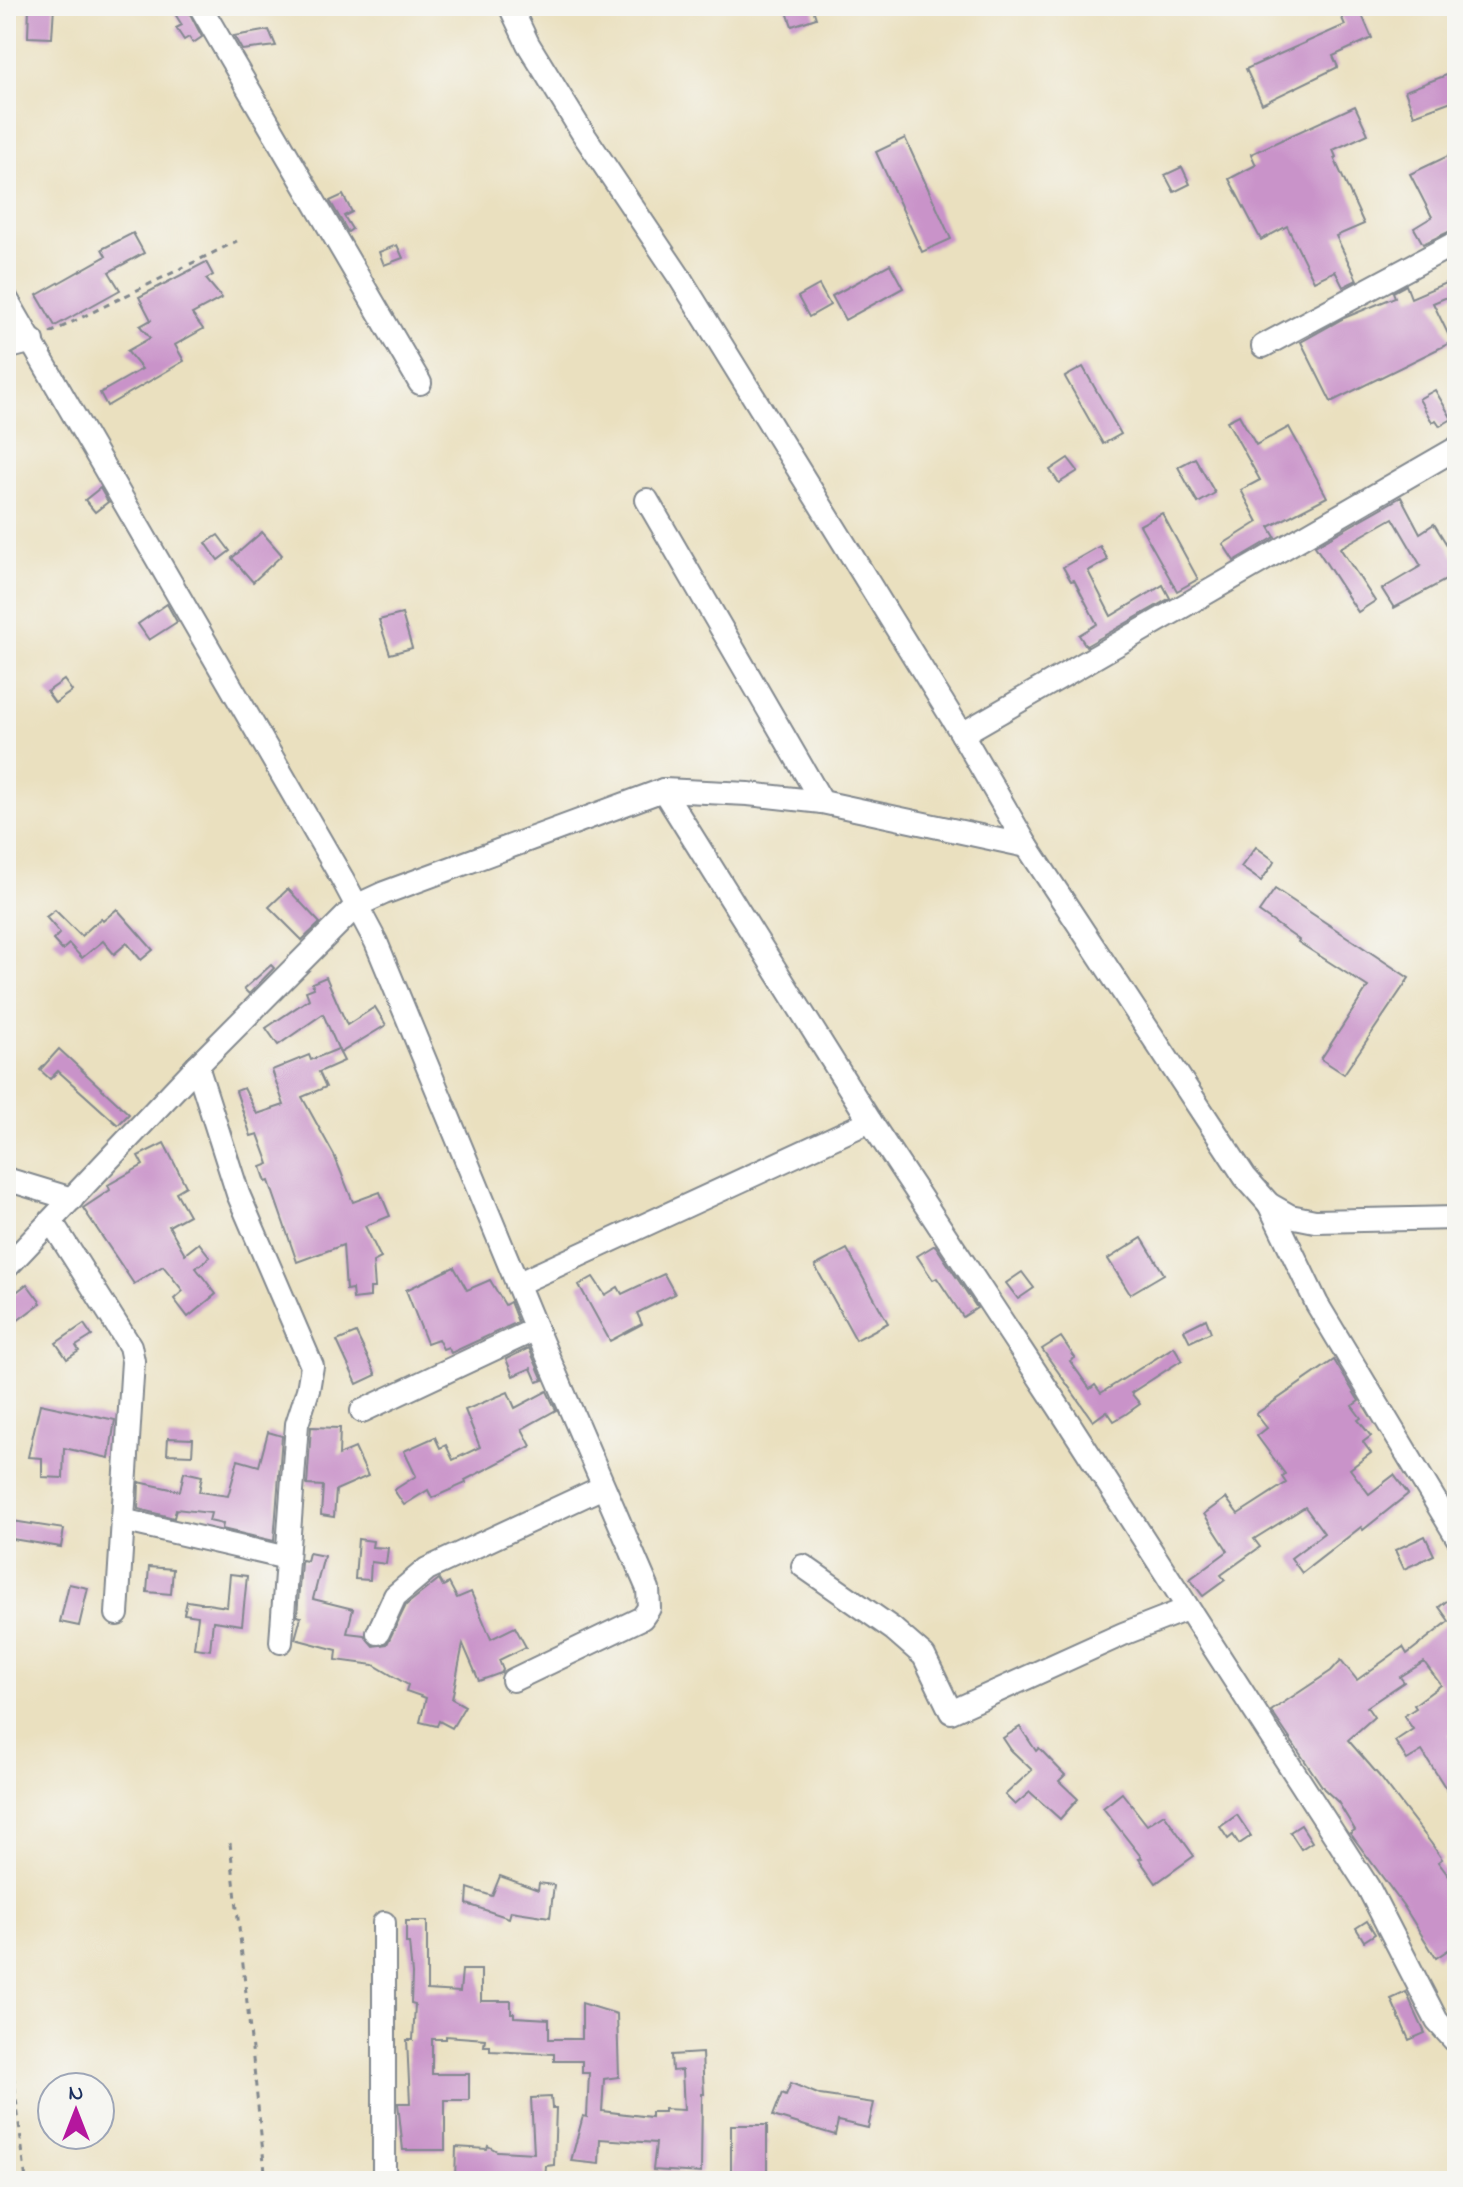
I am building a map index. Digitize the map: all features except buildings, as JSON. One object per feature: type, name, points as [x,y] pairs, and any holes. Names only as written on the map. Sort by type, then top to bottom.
[{"type":"street","points":[[200,6],[420,383]]},
{"type":"street","points":[[510,6],[528,44],[680,278],[962,734],[1027,846],[1245,1177],[1269,1204],[1317,1304],[1457,1537]]},
{"type":"street","points":[[1263,346],[1457,242]]},
{"type":"street","points":[[6,298],[14,348],[376,942],[517,1284],[648,1589],[649,1608],[642,1618],[513,1680]]},
{"type":"street","points":[[962,734],[1457,448]]},
{"type":"street","points":[[647,500],[822,802]]},
{"type":"street","points":[[6,1268],[197,1066],[356,906],[384,893],[663,790],[748,794],[822,802],[1027,846]]},
{"type":"street","points":[[663,790],[870,1121],[1368,1887],[1437,2021],[1457,2043]]},
{"type":"street","points":[[197,1066],[238,1194],[312,1366],[297,1424],[281,1642]]},
{"type":"street","points":[[517,1284],[870,1121]]},
{"type":"street","points":[[6,1179],[72,1199]]},
{"type":"street","points":[[1269,1204],[1290,1216],[1315,1221],[1457,1218]]},
{"type":"street","points":[[51,1221],[130,1346],[133,1361],[117,1614]]},
{"type":"street","points":[[362,1411],[536,1329]]},
{"type":"street","points":[[378,1633],[395,1596],[427,1569],[603,1487]]},
{"type":"street","points":[[122,1520],[287,1558]]},
{"type":"street","points":[[803,1566],[893,1629],[924,1656],[951,1712],[1123,1634],[1187,1609]]},
{"type":"street","points":[[384,1923],[384,2181]]},
{"type":"path","points":[[14,348],[237,241]]},
{"type":"path","points":[[230,1843],[266,2181]]},
{"type":"path","points":[[6,2016],[26,2181]]}]
